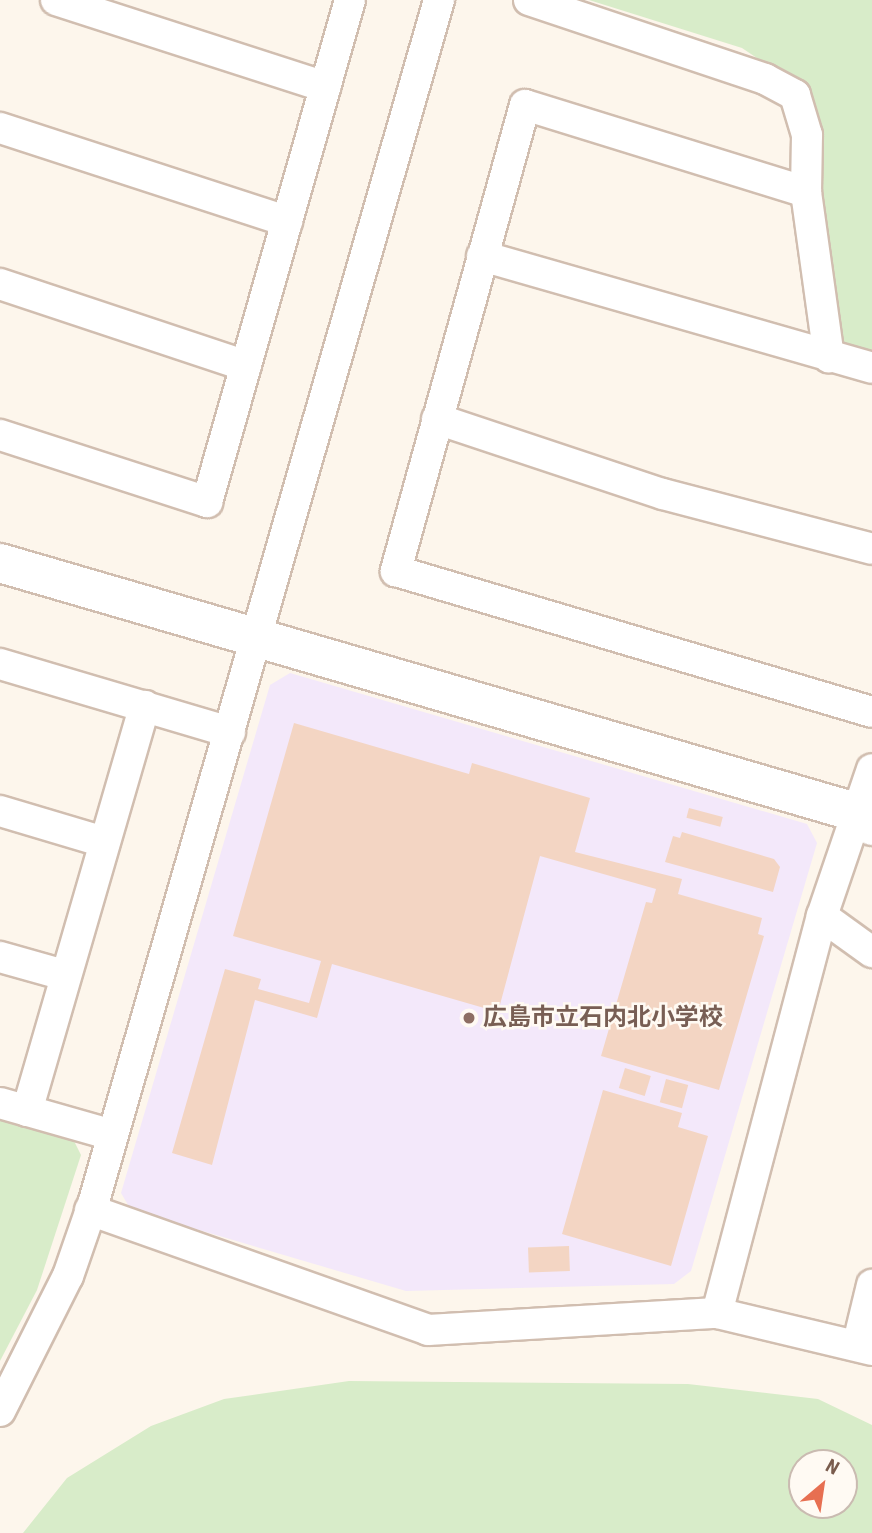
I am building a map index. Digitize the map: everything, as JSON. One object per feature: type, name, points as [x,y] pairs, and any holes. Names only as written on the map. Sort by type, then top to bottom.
[{"type":"street","points":[[56,0],[325,87]]},
{"type":"street","points":[[0,435],[207,502],[350,0]]},
{"type":"street","points":[[0,1411],[64,1287],[90,1210],[258,638],[439,0]]},
{"type":"street","points":[[529,0],[765,79],[795,96],[807,135],[806,192],[829,357]]},
{"type":"street","points":[[806,192],[525,106],[397,571],[872,712]]},
{"type":"street","points":[[0,128],[287,221]]},
{"type":"street","points":[[482,256],[872,368]]},
{"type":"street","points":[[0,284],[246,366]]},
{"type":"street","points":[[437,419],[663,494],[872,549]]},
{"type":"street","points":[[0,563],[864,821]]},
{"type":"street","points":[[0,664],[230,732]]},
{"type":"street","points":[[112,1136],[13,1107],[64,975],[145,706]]},
{"type":"street","points":[[717,1313],[822,916],[864,821],[872,769]]},
{"type":"street","points":[[0,811],[104,842]]},
{"type":"street","points":[[822,916],[872,952]]},
{"type":"street","points":[[0,957],[64,975]]},
{"type":"street","points":[[90,1210],[428,1330],[717,1313],[865,1347],[872,1285]]},
{"type":"shaded area","name":"広島市立石内北小学校","points":[[290,673],[807,824],[817,843],[691,1271],[674,1284],[406,1291],[131,1210],[121,1193],[270,685]]},
{"type":"green space","points":[[589,0],[872,0],[872,366],[845,360],[809,242],[799,86],[742,48]]},
{"type":"green space","points":[[0,1116],[72,1137],[81,1155],[37,1290],[0,1361]]},
{"type":"green space","points":[[349,1381],[688,1384],[818,1399],[872,1425],[872,1533],[23,1533],[67,1478],[151,1426],[224,1399]]},
{"type":"building","points":[[294,723],[469,774],[472,763],[590,798],[575,852],[682,879],[678,894],[762,918],[758,934],[764,936],[719,1090],[601,1056],[646,902],[652,903],[656,889],[540,856],[498,1012],[332,964],[317,1018],[255,1000],[212,1165],[172,1153],[225,969],[261,979],[258,989],[309,1003],[321,961],[233,936]]},
{"type":"building","points":[[689,808],[723,817],[720,827],[686,818]]},
{"type":"building","points":[[682,832],[774,859],[780,867],[773,892],[665,862],[673,836],[680,838]]},
{"type":"building","points":[[625,1068],[651,1076],[645,1096],[619,1088]]},
{"type":"building","points":[[666,1079],[688,1085],[682,1108],[660,1102]]},
{"type":"building","points":[[603,1090],[682,1113],[678,1127],[708,1136],[671,1266],[562,1234]]},
{"type":"building","points":[[569,1246],[570,1271],[529,1272],[528,1247]]},
{"type":"place","name":"広島市立石内北小学校","points":[[469,1018]]}]
